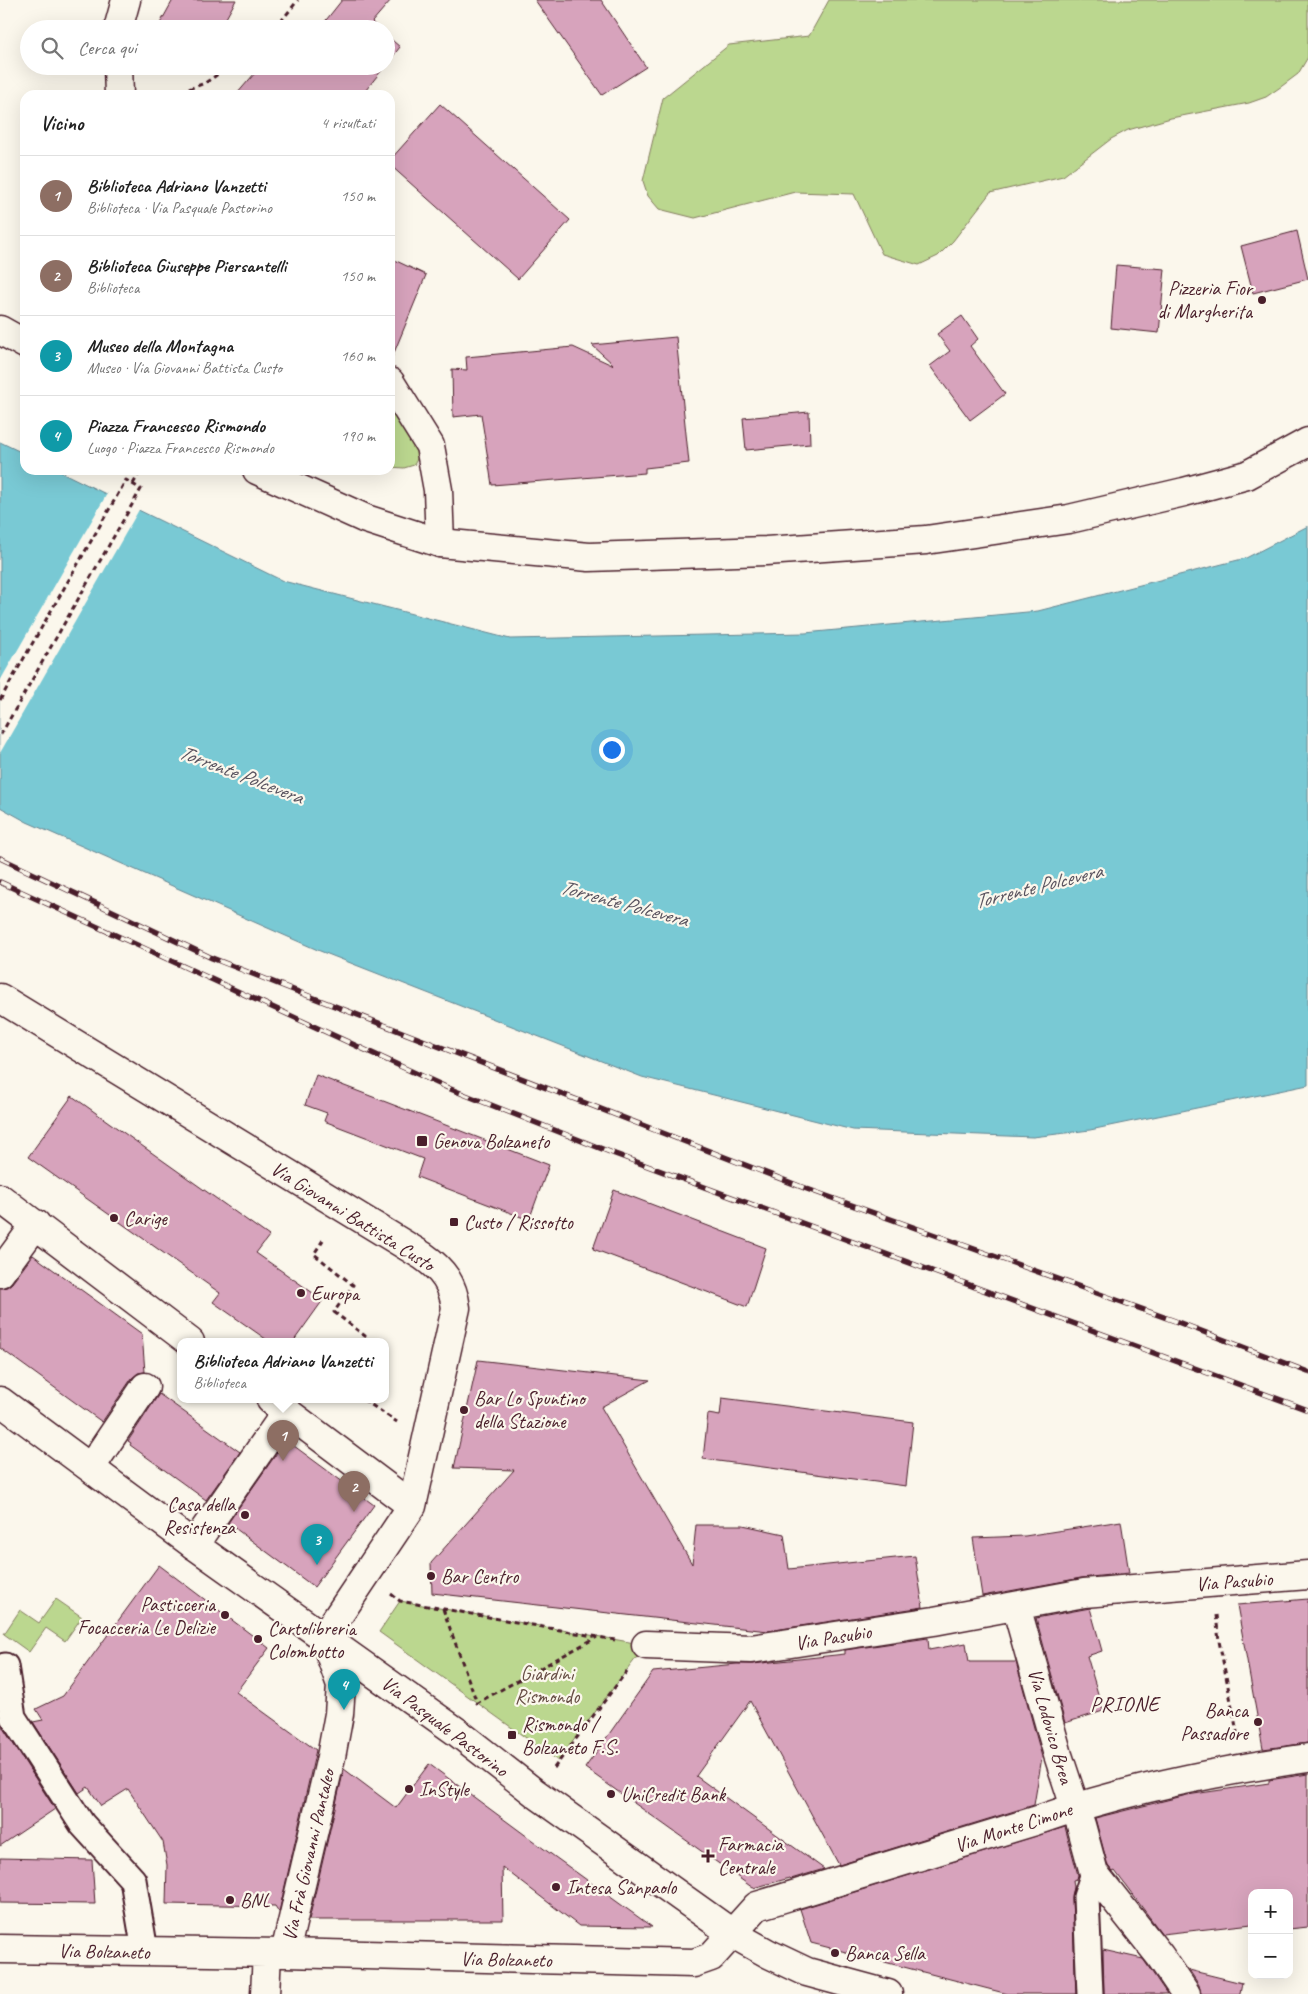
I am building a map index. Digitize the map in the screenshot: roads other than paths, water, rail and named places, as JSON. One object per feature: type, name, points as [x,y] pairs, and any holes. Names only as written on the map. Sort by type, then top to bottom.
[{"type":"street","points":[[120,20],[126,0]]},
{"type":"street","points":[[118,75],[119,90]]},
{"type":"street","points":[[0,330],[20,341]]},
{"type":"street","points":[[395,390],[430,446],[438,490],[440,542]]},
{"type":"street","points":[[268,475],[366,519],[440,542],[589,557],[766,551],[926,540],[1069,519],[1247,475],[1308,442]]},
{"type":"street","name":"Via Giovanni Battista Custo","points":[[0,998],[343,1209],[423,1256],[443,1272],[454,1294],[456,1308],[412,1506],[324,1637]]},
{"type":"street","points":[[0,1198],[185,1338]]},
{"type":"street","points":[[0,1273],[36,1224]]},
{"type":"street","points":[[90,1467],[145,1387]]},
{"type":"street","name":"Via Pasquale Pastorino","points":[[0,1400],[194,1545],[457,1732],[534,1793],[733,1934],[807,1972],[888,1994]]},
{"type":"street","points":[[194,1545],[279,1405],[412,1506]]},
{"type":"street","name":"Via Pasubio","points":[[646,1645],[752,1649],[934,1622],[1084,1593],[1308,1575]]},
{"type":"street","name":"Via Lodovico Brea","points":[[1016,1606],[1058,1756],[1094,1873],[1160,1956],[1186,1994]]},
{"type":"street","name":"Via Frà Giovanni Pantaleo","points":[[276,1953],[331,1757],[339,1714],[340,1685],[324,1637]]},
{"type":"street","points":[[5,1666],[13,1716],[82,1824],[133,1880],[145,1951]]},
{"type":"street","name":"Via Monte Cimone","points":[[733,1934],[757,1906],[1075,1807],[1243,1767],[1308,1758]]},
{"type":"street","points":[[1090,1994],[1086,1897],[1094,1873]]},
{"type":"street","name":"Via Bolzaneto","points":[[0,1949],[276,1953],[694,1963],[711,1957],[733,1934]]},
{"type":"street","points":[[265,1994],[276,1953]]},
{"type":"water","name":"Torrente Polcevera","points":[[0,442],[20,452],[20,475],[67,475],[283,581],[510,639],[805,633],[1038,611],[1246,558],[1308,526],[1308,1085],[1090,1130],[1033,1137],[853,1130],[642,1077],[320,951],[27,822],[0,807]]},
{"type":"railway","points":[[0,858],[212,958],[807,1189],[1175,1321],[1308,1372]]},
{"type":"railway","points":[[0,882],[448,1088],[615,1154],[1308,1410]]},
{"type":"place","name":"Pizzeria Fior di Margherita","points":[[1262,300]]},
{"type":"place","name":"Genova Bolzaneto","points":[[422,1141]]},
{"type":"place","name":"Carige","points":[[114,1218]]},
{"type":"place","name":"Custo / Rissotto","points":[[454,1222]]},
{"type":"place","name":"Europa","points":[[301,1293]]},
{"type":"place","name":"Bar Lo Spuntino della Stazione","points":[[464,1410]]},
{"type":"place","name":"Biblioteca Adriano Vanzetti","points":[[283,1461]]},
{"type":"place","name":"Biblioteca Giuseppe Piersantelli","points":[[354,1512]]},
{"type":"place","name":"Casa della Resistenza","points":[[245,1515]]},
{"type":"place","name":"Museo della Montagna","points":[[317,1565]]},
{"type":"place","name":"Bar Centro","points":[[431,1576]]},
{"type":"place","name":"Pasticceria Focacceria Le Delizie","points":[[225,1615]]},
{"type":"place","name":"Cartolibreria Colombotto","points":[[258,1639]]},
{"type":"place","name":"Piazza Francesco Rismondo","points":[[344,1710]]},
{"type":"place","name":"Banca Passadore","points":[[1258,1722]]},
{"type":"place","name":"Rismondo / Bolzaneto F.S.","points":[[512,1735]]},
{"type":"place","name":"InStyle","points":[[409,1789]]},
{"type":"place","name":"UniCredit Bank","points":[[611,1794]]},
{"type":"place","name":"Farmacia Centrale","points":[[708,1856]]},
{"type":"place","name":"Intesa Sanpaolo","points":[[556,1887]]},
{"type":"place","name":"BNL","points":[[230,1900]]},
{"type":"place","name":"Banca Sella","points":[[835,1953]]},
{"type":"district","name":"PRIONE","points":[[1125,1704]]},
{"type":"park label","name":"Giardini Rismondo","points":[[547,1684]]}]
